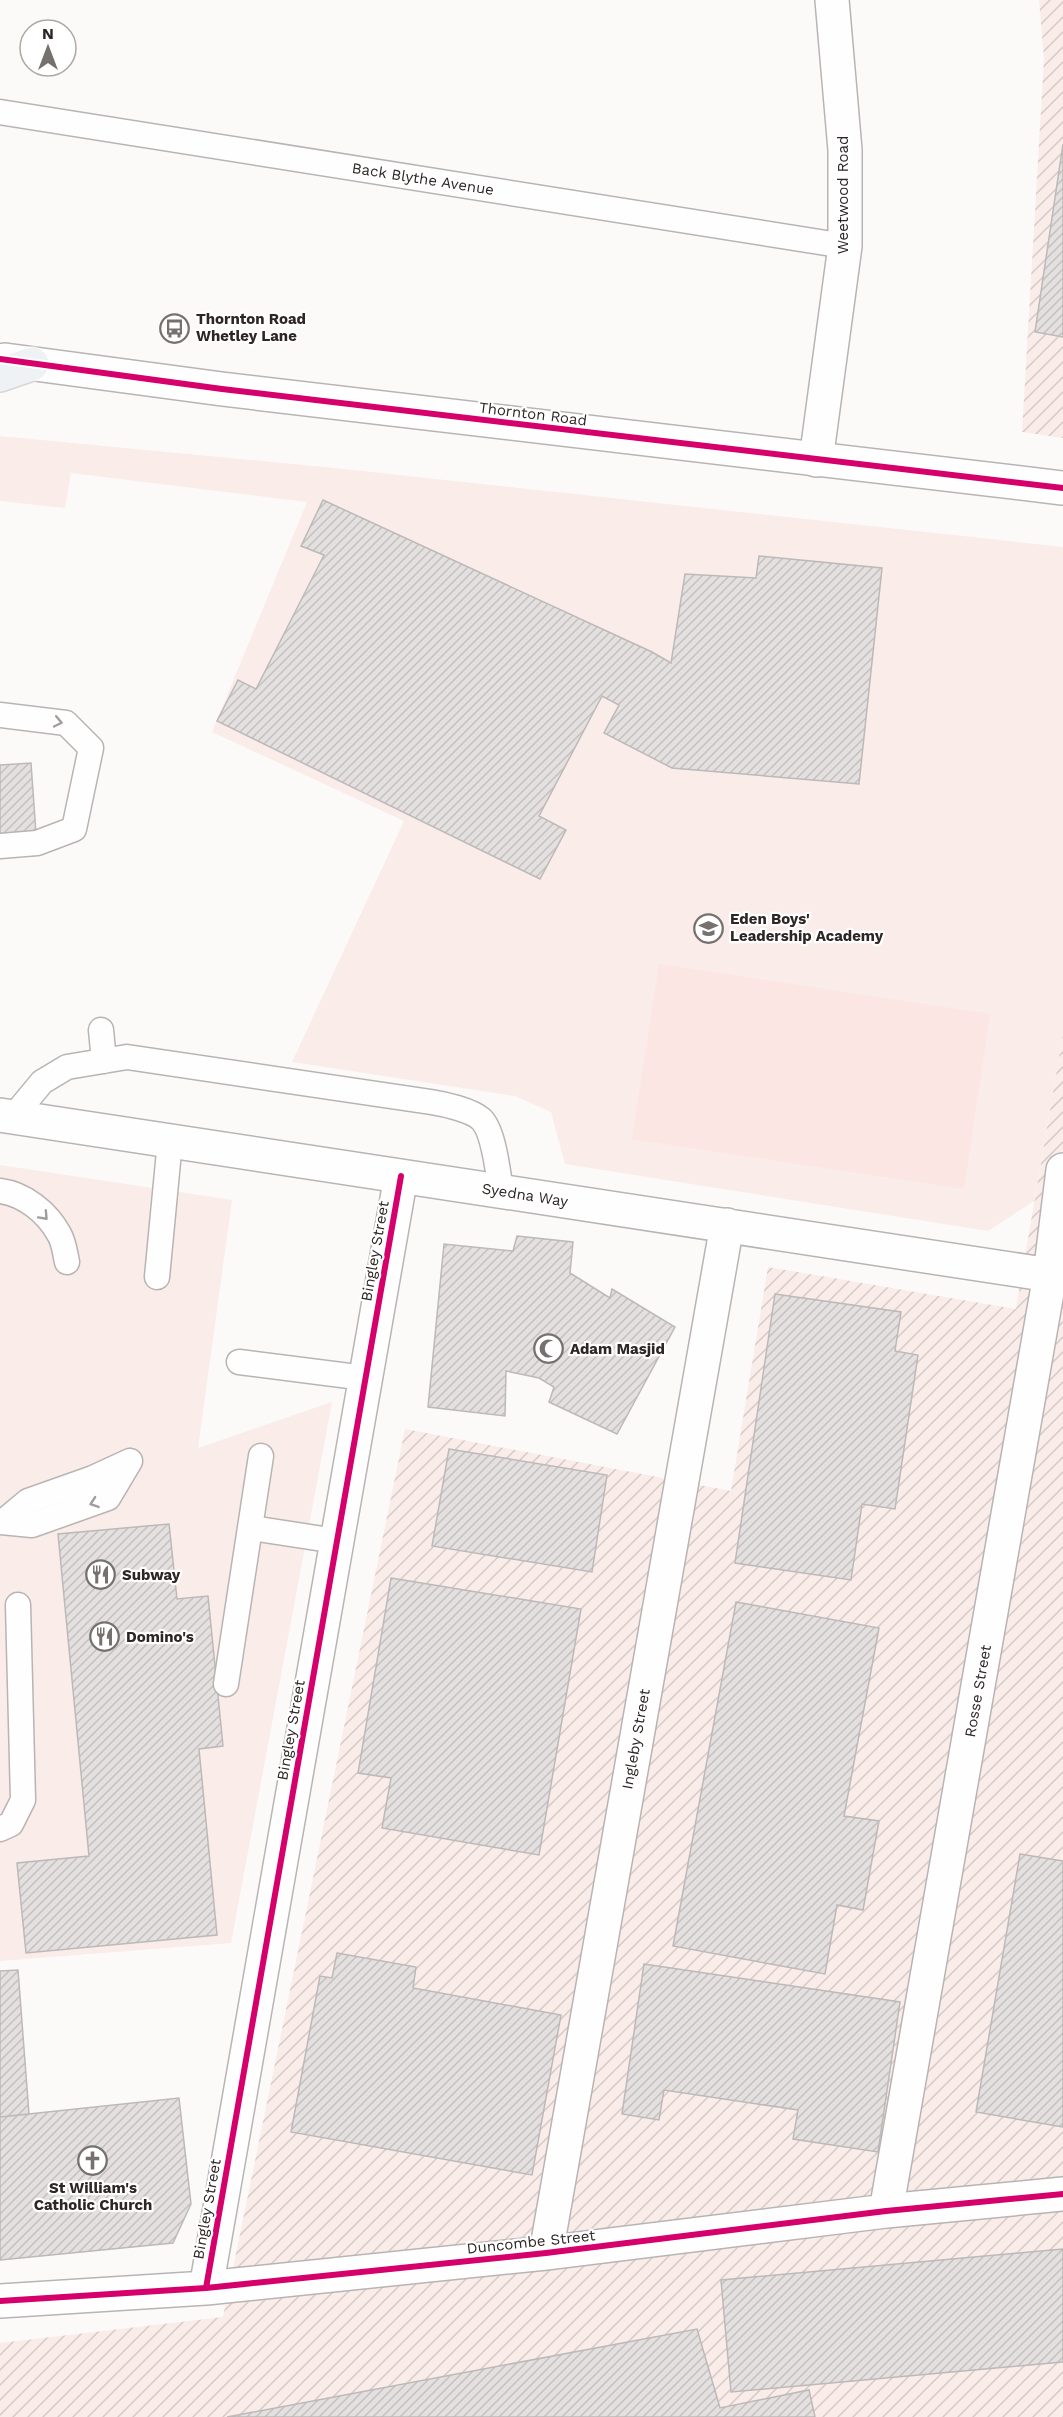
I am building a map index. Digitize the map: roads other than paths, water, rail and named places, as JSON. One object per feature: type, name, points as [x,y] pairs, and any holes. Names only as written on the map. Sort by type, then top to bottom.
[{"type":"main road","points":[[0,375],[32,364]]},
{"type":"street","name":"Weetwood Road","points":[[816,460],[845,246],[845,150],[832,0]]},
{"type":"street","name":"Thornton Road","points":[[0,359],[234,391],[1063,488]]},
{"type":"street","name":"Syedna Way","points":[[7,1116],[1050,1275]]},
{"type":"street","name":"Rosse Street","points":[[886,2211],[1050,1275],[1063,1170]]},
{"type":"street","name":"Bingley Street","points":[[206,2288],[401,1176]]},
{"type":"street","name":"Ingleby Street","points":[[546,2253],[727,1226]]},
{"type":"street","name":"Duncombe Street","points":[[0,2301],[206,2288],[546,2253],[886,2211],[1063,2194]]},
{"type":"lane","name":"Back Blythe Avenue","points":[[0,112],[845,246]]},
{"type":"lane","points":[[0,715],[66,723],[91,748],[74,829],[37,843],[0,846]]},
{"type":"lane","points":[[101,1030],[104,1061]]},
{"type":"lane","points":[[7,1116],[42,1082],[67,1067],[127,1057],[451,1106],[481,1119],[490,1136],[501,1191]]},
{"type":"lane","points":[[157,1277],[170,1141]]},
{"type":"lane","points":[[0,1191],[15,1193],[43,1212],[60,1235],[67,1262]]},
{"type":"lane","points":[[239,1362],[365,1378]]},
{"type":"lane","points":[[226,1684],[261,1456]]},
{"type":"lane","points":[[2,1522],[28,1501],[93,1478],[130,1461]]},
{"type":"lane","points":[[251,1528],[336,1541]]},
{"type":"lane","points":[[0,1829],[11,1824],[23,1800],[11,1751],[18,1605]]},
{"type":"place","name":"Thornton Road Whetley Lane","points":[[175,328]]},
{"type":"place","name":"Eden Boys' Leadership Academy","points":[[709,928]]},
{"type":"place","name":"Adam Masjid","points":[[549,1349]]},
{"type":"place","name":"Subway","points":[[101,1575]]},
{"type":"place","name":"Domino's","points":[[105,1637]]},
{"type":"place","name":"St William's Catholic Church","points":[[93,2161]]}]
